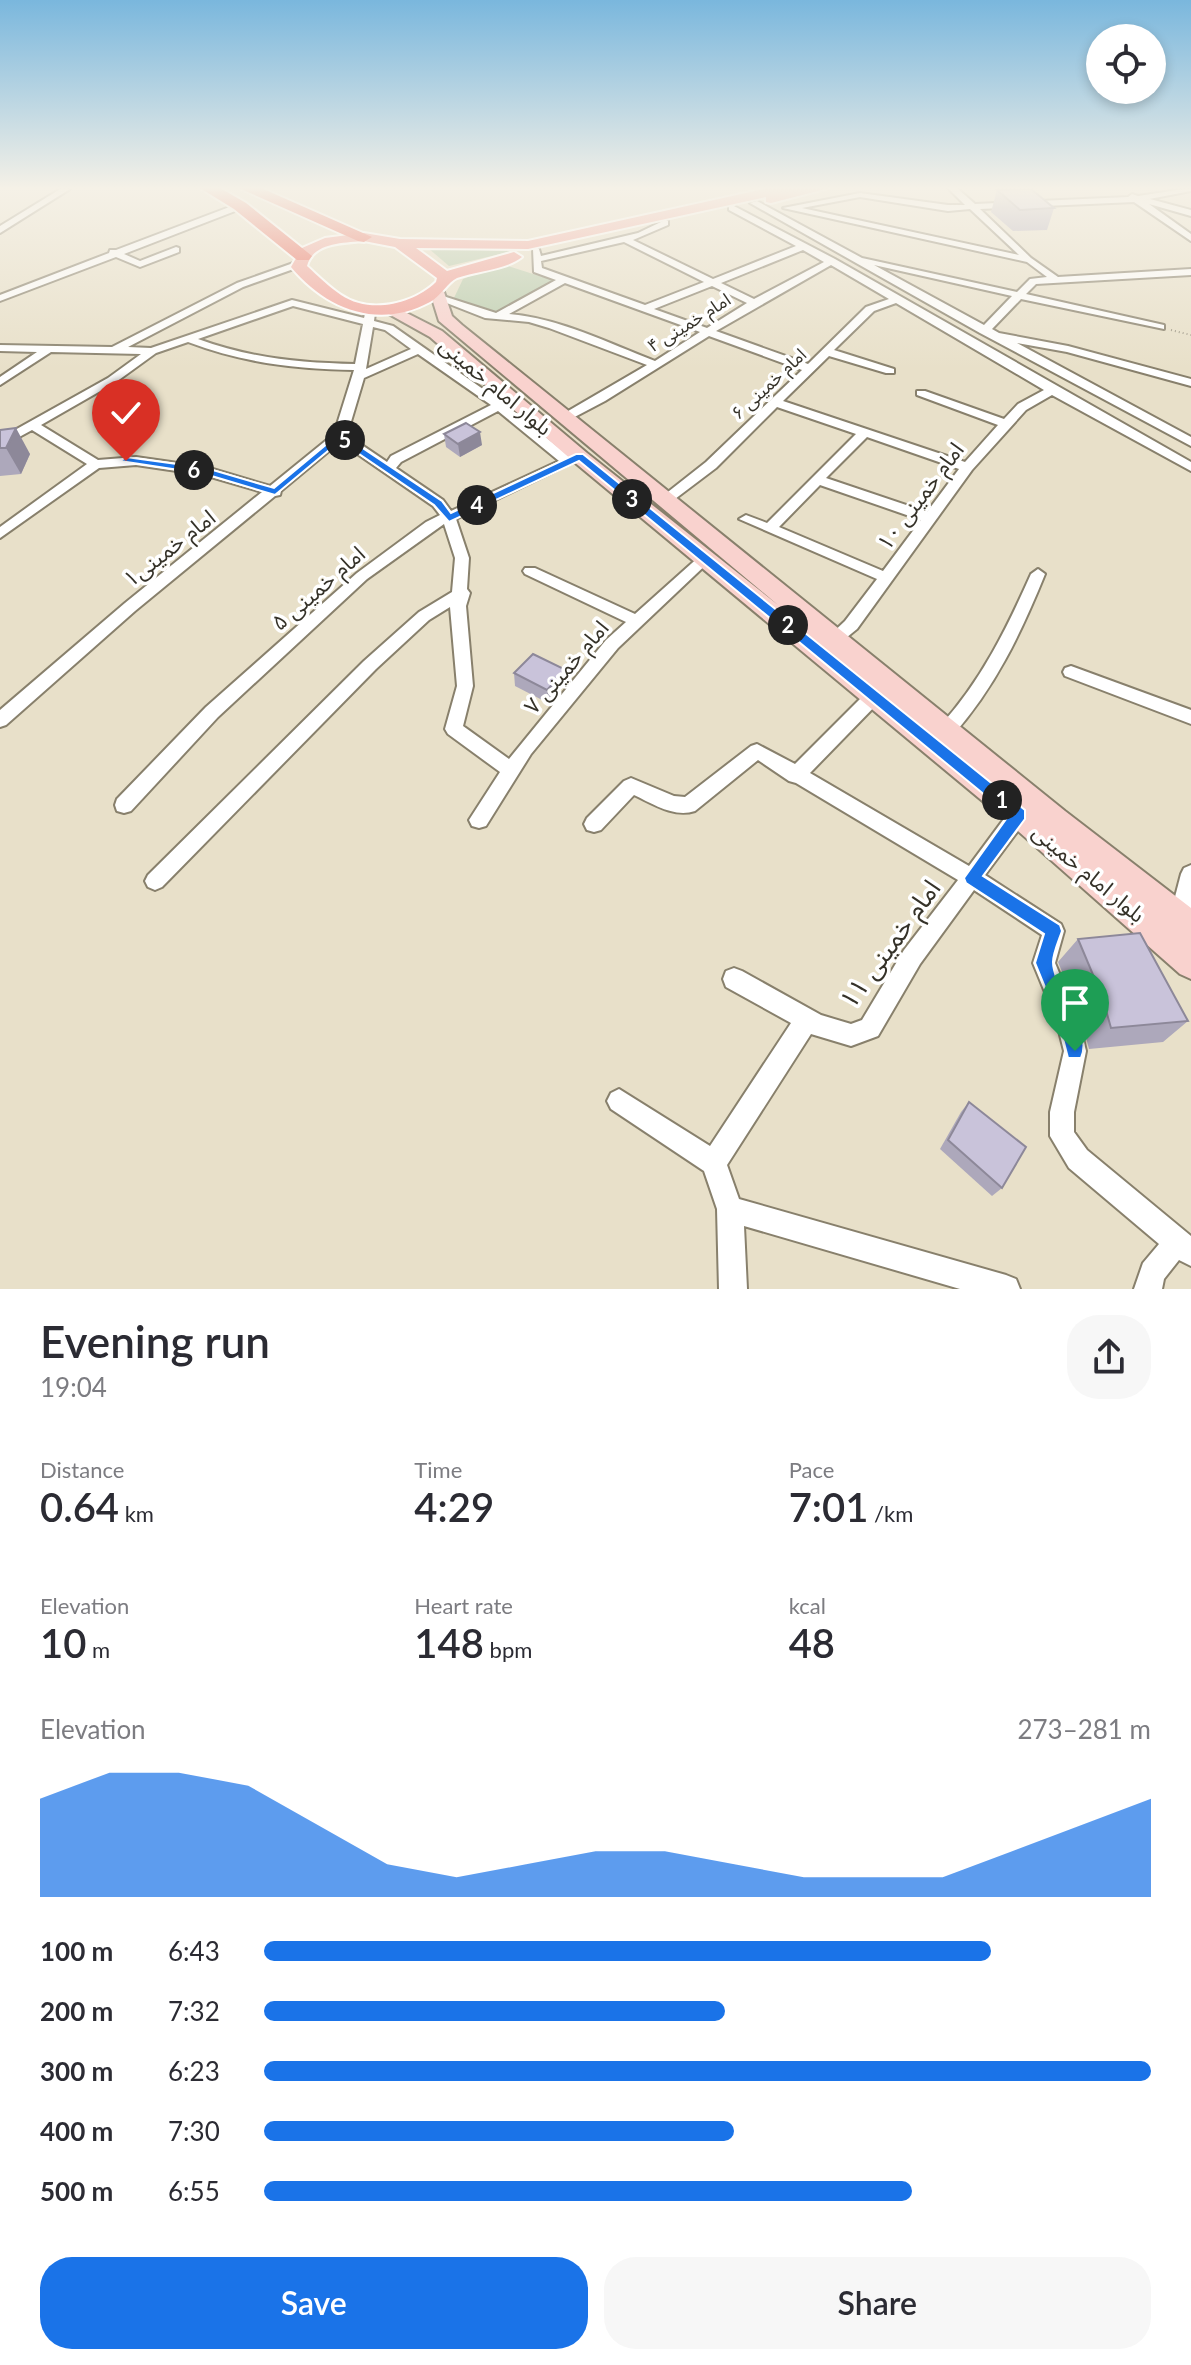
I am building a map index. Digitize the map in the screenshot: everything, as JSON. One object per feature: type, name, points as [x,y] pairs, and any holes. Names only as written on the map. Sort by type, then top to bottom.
[{"type":"highway","points":[[288,248],[301,260]]},
{"type":"main road","points":[[316,248],[301,260],[339,301],[375,312],[420,302],[440,289],[549,248]]},
{"type":"main road","points":[[404,248],[440,289]]},
{"type":"main road","points":[[477,248],[534,252],[551,248]]},
{"type":"main road","name":"بلوار امام خمینی","points":[[440,289],[445,318],[456,328],[666,499],[819,633],[1185,922]]},
{"type":"main road","name":"بلوار امام خمینی","points":[[375,312],[436,334],[505,402],[574,460],[706,558],[819,633],[875,695],[1164,936],[1191,963]]},
{"type":"street","points":[[2,296],[124,248]]},
{"type":"street","points":[[561,248],[534,252],[537,270],[811,369]]},
{"type":"street","points":[[644,248],[754,303]]},
{"type":"street","points":[[645,309],[799,248]]},
{"type":"street","points":[[809,248],[1050,391],[1191,467]]},
{"type":"street","points":[[835,248],[988,333],[1190,438]]},
{"type":"street","points":[[975,248],[1030,260]]},
{"type":"street","points":[[1017,248],[1054,278]]},
{"type":"street","points":[[113,252],[140,264],[176,250]]},
{"type":"street","points":[[851,258],[1160,327]]},
{"type":"street","points":[[110,353],[148,330],[240,285],[301,260]]},
{"type":"street","name":"امام خمینی ۴","points":[[567,417],[754,303],[832,261]]},
{"type":"street","points":[[988,333],[1018,294],[1033,281],[1191,272]]},
{"type":"street","points":[[497,317],[564,280]]},
{"type":"street","points":[[440,289],[497,317],[530,319],[656,365]]},
{"type":"street","name":"امام خمینی ۶","points":[[666,499],[711,465],[870,309],[898,299]]},
{"type":"street","points":[[0,348],[110,353],[152,351],[292,303],[375,312],[389,328],[505,402]]},
{"type":"street","points":[[375,312],[340,436],[438,503],[449,518],[462,558],[462,593],[458,606],[465,686],[454,729],[512,771]]},
{"type":"street","points":[[988,333],[1041,342],[1191,383]]},
{"type":"street","points":[[191,340],[234,357],[277,365],[360,371],[420,349]]},
{"type":"street","points":[[0,382],[47,350]]},
{"type":"street","points":[[10,438],[112,380],[152,351]]},
{"type":"street","points":[[829,352],[890,371]]},
{"type":"street","name":"امام خمینی ۱۰","points":[[819,633],[851,625],[967,467],[1022,407],[1050,391]]},
{"type":"street","points":[[921,393],[1006,424]]},
{"type":"street","points":[[389,469],[396,459],[505,402]]},
{"type":"street","points":[[775,402],[967,467]]},
{"type":"street","points":[[32,425],[96,464]]},
{"type":"street","points":[[769,529],[865,432]]},
{"type":"street","name":"امام خمینی۱","points":[[0,720],[130,607],[340,436]]},
{"type":"street","name":"امام خمینی ۵","points":[[124,805],[212,712],[362,576],[431,525],[574,460]]},
{"type":"street","points":[[0,534],[96,464],[136,461],[206,471],[275,492]]},
{"type":"street","points":[[818,480],[930,518]]},
{"type":"street","points":[[746,519],[887,578]]},
{"type":"street","name":"امام خمینی ۷","points":[[479,820],[525,749],[583,679],[637,621],[706,558]]},
{"type":"street","points":[[530,571],[637,621]]},
{"type":"street","points":[[946,731],[976,700],[1013,633],[1038,574]]},
{"type":"street","points":[[155,881],[370,665],[424,616],[462,593]]},
{"type":"street","points":[[1071,672],[1191,717]]},
{"type":"street","points":[[795,776],[875,695]]},
{"type":"street","points":[[594,824],[631,786],[672,804],[688,805],[757,751],[972,878],[1054,931],[1044,963],[1067,1019],[1075,1051],[1062,1112],[1062,1136],[1078,1159],[1184,1248],[1152,1272],[1148,1289]]},
{"type":"street","name":"امام خمینی ۱۱","points":[[734,979],[807,1019],[851,1035],[870,1028],[912,957],[1019,814]]},
{"type":"street","points":[[1185,922],[1191,874]]},
{"type":"street","points":[[714,1163],[807,1019]]},
{"type":"street","points":[[619,1101],[714,1163],[730,1209],[733,1289]]},
{"type":"street","points":[[730,1209],[1006,1289]]},
{"type":"path","points":[[1160,327],[1191,335]]},
{"type":"green space","points":[[428,248],[513,251],[449,266]]},
{"type":"green space","points":[[502,264],[555,281],[510,308],[490,312],[453,300],[463,279]]},
{"type":"building","points":[[466,423],[480,432],[458,444],[444,434]]},
{"type":"building","points":[[16,428],[6,448],[0,448],[0,430]]},
{"type":"building","points":[[533,654],[566,670],[547,690],[514,673]]},
{"type":"building","points":[[1140,933],[1188,1021],[1111,1028],[1102,996],[1078,939]]},
{"type":"building","points":[[969,1102],[1026,1147],[1002,1188],[948,1140]]},
{"type":"route","points":[[126,461],[206,471],[275,492],[340,436],[438,503],[449,518],[580,457],[1019,814],[972,878],[1054,931],[1044,963],[1067,1019],[1075,1051]]}]
